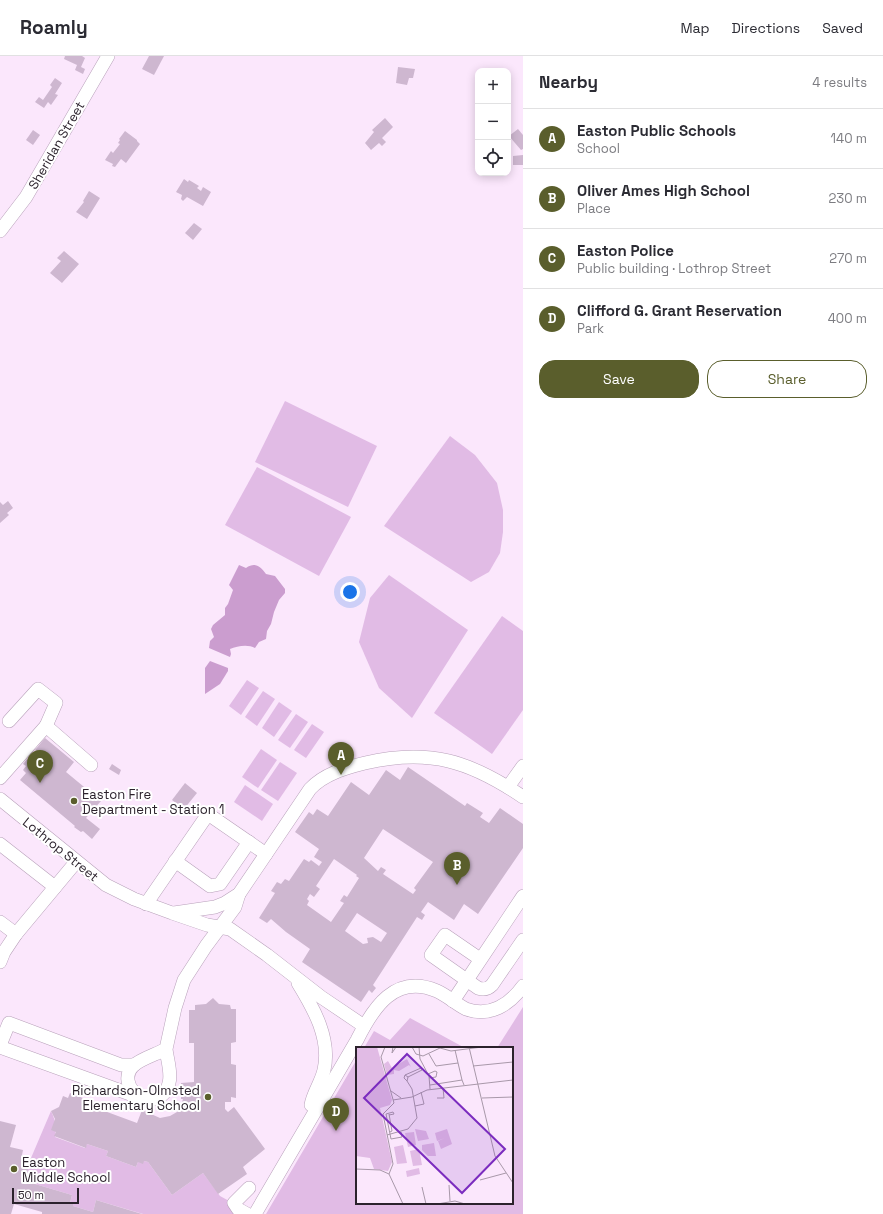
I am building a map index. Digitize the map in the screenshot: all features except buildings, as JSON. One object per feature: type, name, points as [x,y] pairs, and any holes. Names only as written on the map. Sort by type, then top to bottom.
[{"type":"street","name":"Sheridan Street","points":[[0,231],[26,198],[108,56]]},
{"type":"street","points":[[0,778],[46,726],[56,703],[38,689],[9,721]]},
{"type":"street","points":[[46,726],[91,765]]},
{"type":"street","points":[[134,1065],[121,1065],[9,1023],[0,1046],[146,1099],[158,1098],[167,1089],[169,1083],[170,1076],[166,1049],[175,1008],[184,980],[206,946],[235,907],[239,894],[300,802],[313,786],[329,776],[352,766],[392,758],[428,757],[468,766],[488,775],[523,797]]},
{"type":"street","points":[[508,787],[523,766]]},
{"type":"street","name":"Lothrop Street","points":[[0,800],[102,882],[146,904],[207,925],[226,928],[235,932],[321,997],[364,1026]]},
{"type":"street","points":[[146,904],[208,814],[266,854]]},
{"type":"street","points":[[175,861],[210,886],[220,884],[249,842]]},
{"type":"street","points":[[0,844],[55,888]]},
{"type":"street","points":[[0,962],[4,952],[16,934],[76,862]]},
{"type":"street","points":[[172,913],[215,908],[239,894]]},
{"type":"street","points":[[453,1001],[480,958],[523,896]]},
{"type":"street","points":[[0,922],[16,934]]},
{"type":"street","points":[[480,958],[445,935],[431,955],[480,988],[489,988],[523,940]]},
{"type":"street","points":[[293,975],[314,1010],[323,1036],[325,1049],[324,1070],[312,1099],[308,1122]]},
{"type":"street","points":[[255,1214],[364,1026],[383,999],[402,989],[410,987],[424,988],[438,992],[462,1007],[471,1010],[492,1010],[509,1002],[523,986]]},
{"type":"street","points":[[140,1097],[130,1089],[128,1082],[130,1070],[134,1065],[166,1049]]},
{"type":"street","points":[[247,1214],[238,1209],[234,1203],[249,1188]]},
{"type":"shaded area","points":[[285,401],[377,446],[348,507],[255,462]]},
{"type":"shaded area","points":[[450,436],[475,455],[497,483],[503,510],[503,532],[500,553],[489,572],[471,582],[384,526]]},
{"type":"shaded area","points":[[257,467],[351,517],[319,576],[225,525]]},
{"type":"shaded area","points":[[239,565],[246,568],[255,565],[262,569],[266,574],[275,576],[285,589],[285,593],[279,600],[274,612],[271,624],[267,631],[266,639],[259,642],[255,648],[242,646],[230,649],[230,657],[209,648],[210,641],[214,637],[211,629],[213,625],[225,615],[225,608],[233,590],[229,585]]},
{"type":"shaded area","points":[[389,575],[468,630],[412,718],[379,688],[359,642],[370,598]]},
{"type":"shaded area","points":[[502,616],[523,631],[523,710],[492,754],[434,713]]},
{"type":"shaded area","points":[[210,661],[228,668],[228,671],[220,684],[205,694],[205,668]]},
{"type":"shaded area","points":[[247,680],[259,688],[241,715],[229,706]]},
{"type":"shaded area","points":[[263,691],[275,699],[257,726],[245,717]]},
{"type":"shaded area","points":[[279,702],[292,711],[274,737],[262,728]]},
{"type":"shaded area","points":[[296,714],[308,722],[290,748],[278,740]]},
{"type":"shaded area","points":[[312,724],[324,732],[306,758],[294,750]]},
{"type":"shaded area","points":[[261,749],[277,760],[258,788],[242,777]]},
{"type":"shaded area","points":[[280,762],[297,773],[278,801],[261,790]]},
{"type":"shaded area","points":[[245,785],[273,804],[262,821],[234,802]]},
{"type":"shaded area","points":[[523,1007],[523,1214],[266,1214],[356,1061],[356,1204],[513,1204],[513,1047],[498,1047]]},
{"type":"shaded area","points":[[410,1018],[463,1047],[365,1047],[374,1031],[390,1040]]},
{"type":"shaded area","points":[[51,1111],[54,1117],[56,1130],[55,1137],[85,1148],[87,1144],[108,1151],[106,1156],[136,1167],[138,1162],[148,1162],[172,1195],[203,1173],[220,1196],[242,1208],[239,1214],[143,1214],[96,1200],[93,1212],[73,1206],[73,1204],[70,1203],[72,1195],[25,1181],[31,1158]]},
{"type":"place","name":"Easton Public Schools","points":[[341,775]]},
{"type":"place","name":"Easton Police","points":[[40,783]]},
{"type":"place","name":"Easton Fire Department - Station 1","points":[[74,801]]},
{"type":"place","name":"Oliver Ames High School","points":[[457,885]]},
{"type":"place","name":"Richardson-Olmsted Elementary School","points":[[208,1097]]},
{"type":"place","name":"Clifford G. Grant Reservation","points":[[336,1131]]},
{"type":"place","name":"Easton Middle School","points":[[14,1169]]}]
